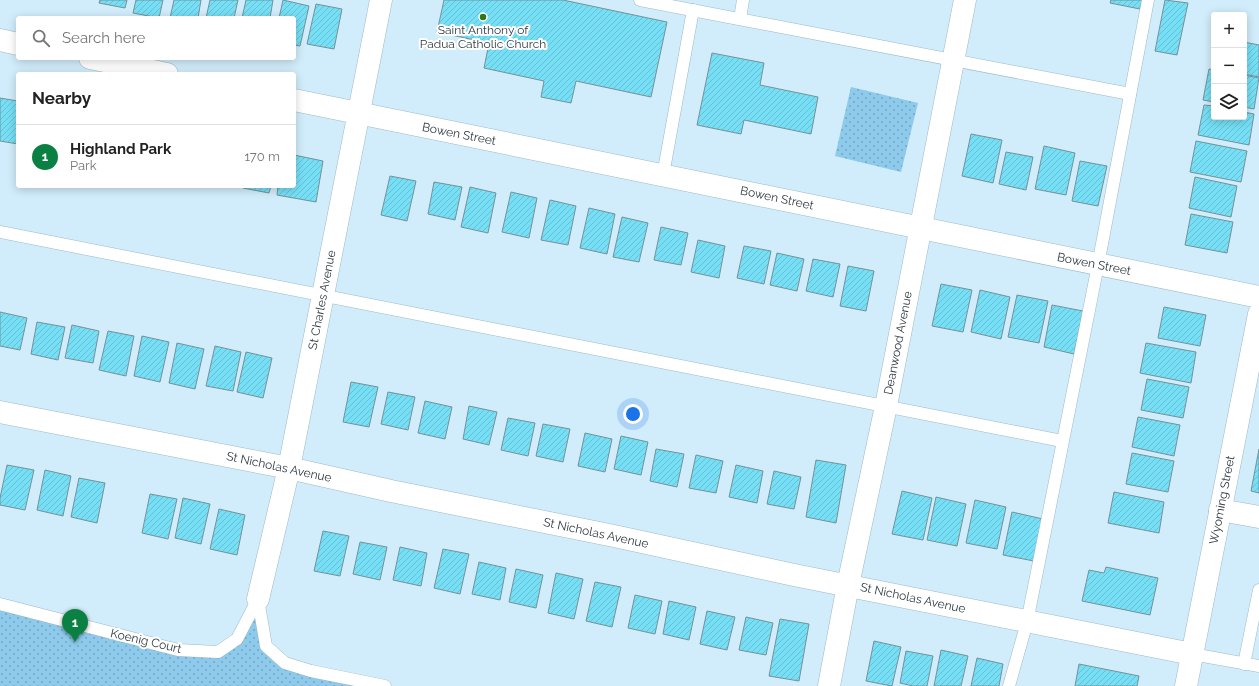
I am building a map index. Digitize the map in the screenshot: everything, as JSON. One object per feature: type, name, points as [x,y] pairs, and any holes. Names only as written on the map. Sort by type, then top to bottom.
[{"type":"street","name":"St Charles Avenue","points":[[258,599],[289,468],[381,0]]},
{"type":"street","name":"Deanwood Avenue","points":[[829,686],[848,585],[886,406],[919,229],[965,0]]},
{"type":"street","points":[[0,40],[16,44]]},
{"type":"street","points":[[100,60],[157,72]]},
{"type":"street","name":"Bowen Street","points":[[296,100],[919,229],[1259,297]]},
{"type":"street","name":"Wyoming Street","points":[[1186,686],[1259,314]]},
{"type":"street","name":"St Nicholas Avenue","points":[[0,412],[289,468],[390,491],[614,536],[794,575],[1192,654]]},
{"type":"street","points":[[1220,510],[1259,517]]},
{"type":"lane","points":[[640,0],[1130,94]]},
{"type":"lane","points":[[740,19],[743,0]]},
{"type":"lane","points":[[1009,686],[1027,622],[1098,265],[1148,0]]},
{"type":"lane","points":[[663,175],[693,10]]},
{"type":"lane","points":[[0,232],[1062,441]]},
{"type":"lane","points":[[1244,664],[1259,590]]},
{"type":"lane","points":[[258,599],[266,646],[285,663],[311,671],[384,686]]},
{"type":"lane","name":"Koenig Court","points":[[0,604],[178,650],[218,652],[237,639],[258,599]]},
{"type":"lane","points":[[1192,654],[1259,666]]},
{"type":"shaded area","points":[[851,87],[918,103],[901,172],[835,156]]},
{"type":"shaded area","points":[[258,599],[266,646],[285,663],[385,686],[0,686],[0,604],[178,650],[218,652],[237,639]]},
{"type":"building","points":[[100,0],[127,0],[125,8],[99,3]]},
{"type":"building","points":[[136,0],[163,0],[159,16],[149,16],[133,13]]},
{"type":"building","points":[[174,0],[201,0],[198,16],[170,16]]},
{"type":"building","points":[[210,0],[238,0],[234,16],[206,16]]},
{"type":"building","points":[[246,0],[273,0],[270,16],[242,16]]},
{"type":"building","points":[[283,0],[309,6],[300,46],[296,45],[296,16],[279,16]]},
{"type":"building","points":[[444,0],[563,0],[667,22],[651,97],[576,81],[571,103],[541,97],[544,81],[484,68],[489,43],[437,32]]},
{"type":"building","points":[[1111,0],[1142,0],[1140,9],[1110,3]]},
{"type":"building","points":[[1165,0],[1188,3],[1177,55],[1155,51]]},
{"type":"building","points":[[316,4],[342,9],[334,49],[307,44]]},
{"type":"building","points":[[1247,43],[1259,45],[1259,77],[1247,75]]},
{"type":"building","points":[[712,53],[764,63],[760,85],[818,97],[811,134],[744,120],[741,134],[697,125]]},
{"type":"building","points":[[1209,69],[1211,69],[1211,101],[1203,100]]},
{"type":"building","points":[[1247,76],[1259,78],[1254,109],[1247,108]]},
{"type":"building","points":[[0,98],[16,101],[16,144],[0,141]]},
{"type":"building","points":[[1204,105],[1211,106],[1211,120],[1247,120],[1247,113],[1254,114],[1249,145],[1198,135]]},
{"type":"building","points":[[971,134],[1002,140],[993,183],[962,176]]},
{"type":"building","points":[[1196,141],[1247,151],[1241,182],[1190,172]]},
{"type":"building","points":[[1044,146],[1075,153],[1066,195],[1035,189]]},
{"type":"building","points":[[1006,152],[1033,157],[1026,190],[999,184]]},
{"type":"building","points":[[296,155],[323,161],[316,202],[277,195],[278,188],[296,188]]},
{"type":"building","points":[[1080,161],[1107,166],[1098,206],[1072,201]]},
{"type":"building","points":[[390,176],[416,181],[407,221],[381,215]]},
{"type":"building","points":[[1195,177],[1237,186],[1231,217],[1189,208]]},
{"type":"building","points":[[434,182],[462,187],[455,220],[428,214]]},
{"type":"building","points":[[470,187],[496,193],[488,233],[461,227]]},
{"type":"building","points":[[243,188],[270,188],[269,193]]},
{"type":"building","points":[[511,192],[537,198],[529,238],[502,232]]},
{"type":"building","points":[[550,200],[576,206],[568,245],[541,240]]},
{"type":"building","points":[[589,208],[615,214],[607,254],[580,248]]},
{"type":"building","points":[[1191,214],[1233,222],[1227,253],[1185,245]]},
{"type":"building","points":[[622,217],[648,223],[639,262],[613,257]]},
{"type":"building","points":[[661,227],[688,233],[681,265],[654,260]]},
{"type":"building","points":[[698,240],[725,246],[719,278],[691,272]]},
{"type":"building","points":[[744,246],[771,251],[764,284],[737,278]]},
{"type":"building","points":[[777,253],[804,259],[797,291],[770,285]]},
{"type":"building","points":[[813,259],[840,264],[833,297],[806,291]]},
{"type":"building","points":[[848,266],[874,271],[866,311],[840,306]]},
{"type":"building","points":[[941,284],[972,290],[963,332],[932,326]]},
{"type":"building","points":[[980,290],[1010,297],[1001,339],[971,332]]},
{"type":"building","points":[[1017,295],[1048,301],[1039,343],[1008,337]]},
{"type":"building","points":[[1052,305],[1083,311],[1074,354],[1044,347]]},
{"type":"building","points":[[1164,307],[1206,315],[1200,346],[1158,338]]},
{"type":"building","points":[[0,312],[27,318],[20,350],[0,346]]},
{"type":"building","points":[[37,322],[65,327],[58,360],[31,354]]},
{"type":"building","points":[[72,325],[99,331],[93,363],[65,358]]},
{"type":"building","points":[[108,331],[134,336],[126,376],[99,370]]},
{"type":"building","points":[[142,336],[169,342],[160,382],[134,376]]},
{"type":"building","points":[[177,343],[204,349],[195,389],[169,383]]},
{"type":"building","points":[[1146,343],[1196,352],[1191,383],[1140,373]]},
{"type":"building","points":[[215,346],[241,352],[233,391],[206,386]]},
{"type":"building","points":[[246,352],[272,358],[263,398],[237,392]]},
{"type":"building","points":[[1147,379],[1189,387],[1183,418],[1141,410]]},
{"type":"building","points":[[351,382],[378,387],[369,427],[343,422]]},
{"type":"building","points":[[388,392],[415,397],[408,430],[381,424]]},
{"type":"building","points":[[425,401],[452,407],[445,439],[418,433]]},
{"type":"building","points":[[469,406],[497,412],[489,445],[463,439]]},
{"type":"building","points":[[1138,417],[1180,425],[1174,456],[1132,447]]},
{"type":"building","points":[[508,418],[535,423],[528,456],[501,450]]},
{"type":"building","points":[[543,424],[570,429],[563,462],[536,456]]},
{"type":"building","points":[[585,433],[612,439],[605,472],[578,466]]},
{"type":"building","points":[[621,436],[648,442],[641,475],[614,469]]},
{"type":"building","points":[[656,449],[684,454],[677,487],[650,481]]},
{"type":"building","points":[[1259,449],[1259,493],[1251,491]]},
{"type":"building","points":[[1132,453],[1174,461],[1168,492],[1126,484]]},
{"type":"building","points":[[696,455],[723,461],[716,493],[689,488]]},
{"type":"building","points":[[816,460],[846,465],[836,523],[806,517]]},
{"type":"building","points":[[7,465],[34,470],[25,510],[0,505],[0,498]]},
{"type":"building","points":[[736,465],[763,471],[757,503],[729,497]]},
{"type":"building","points":[[45,470],[71,476],[63,516],[37,510]]},
{"type":"building","points":[[774,471],[801,477],[794,509],[767,504]]},
{"type":"building","points":[[79,478],[105,483],[97,523],[71,517]]},
{"type":"building","points":[[902,491],[932,498],[923,540],[892,534]]},
{"type":"building","points":[[1114,492],[1164,502],[1159,533],[1108,523]]},
{"type":"building","points":[[150,494],[177,499],[168,539],[142,533]]},
{"type":"building","points":[[936,497],[966,504],[957,546],[927,540]]},
{"type":"building","points":[[183,498],[210,504],[201,544],[175,538]]},
{"type":"building","points":[[975,500],[1006,507],[997,549],[966,543]]},
{"type":"building","points":[[219,509],[245,515],[237,555],[210,549]]},
{"type":"building","points":[[1012,512],[1043,519],[1034,561],[1003,555]]},
{"type":"building","points":[[323,531],[349,536],[340,576],[314,571]]},
{"type":"building","points":[[360,542],[387,547],[380,580],[353,574]]},
{"type":"building","points":[[400,547],[427,553],[421,586],[393,580]]},
{"type":"building","points":[[443,549],[469,554],[460,594],[434,588]]},
{"type":"building","points":[[479,562],[506,568],[500,600],[472,594]]},
{"type":"building","points":[[1106,567],[1158,578],[1150,615],[1082,601],[1089,570],[1104,573]]},
{"type":"building","points":[[516,569],[543,575],[536,608],[509,602]]},
{"type":"building","points":[[556,573],[583,579],[574,619],[548,613]]},
{"type":"building","points":[[595,582],[621,587],[612,627],[586,621]]},
{"type":"building","points":[[635,595],[662,601],[655,634],[628,628]]},
{"type":"building","points":[[669,601],[696,607],[689,640],[663,634]]},
{"type":"building","points":[[707,611],[735,617],[727,650],[700,644]]},
{"type":"building","points":[[746,617],[773,623],[766,655],[739,650]]},
{"type":"building","points":[[780,619],[809,624],[799,681],[769,676]]},
{"type":"building","points":[[874,641],[901,647],[892,686],[866,681]]},
{"type":"building","points":[[941,650],[968,656],[961,686],[934,686]]},
{"type":"building","points":[[906,651],[933,656],[927,686],[913,686],[900,683]]},
{"type":"building","points":[[977,658],[1003,664],[999,686],[971,686]]},
{"type":"building","points":[[1079,664],[1139,676],[1137,686],[1075,686]]},
{"type":"place","name":"Saint Anthony of Padua Catholic Church","points":[[483,17]]},
{"type":"place","name":"Highland Park","points":[[75,642]]}]
